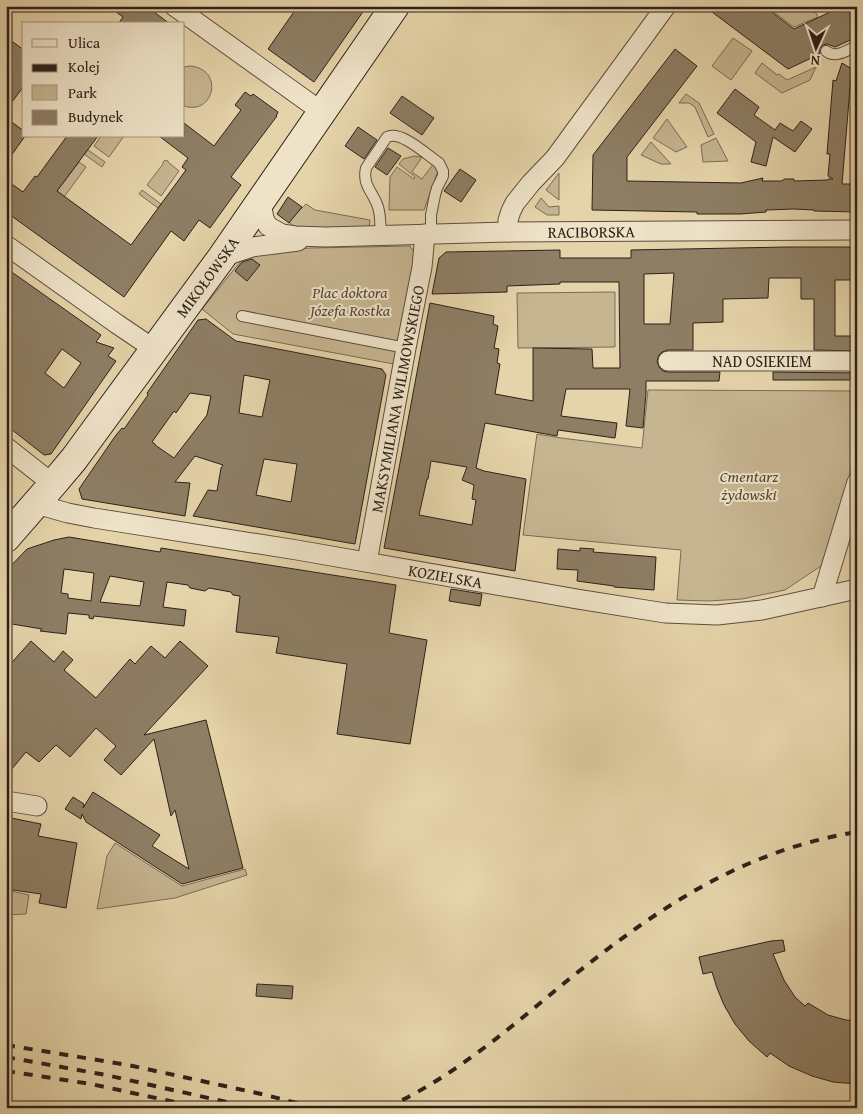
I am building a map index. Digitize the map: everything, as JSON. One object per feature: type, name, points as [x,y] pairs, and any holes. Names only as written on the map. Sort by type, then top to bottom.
[{"type":"main road","name":"MIKOŁOWSKA","points":[[6,538],[74,458],[222,257],[395,6]]},
{"type":"street","points":[[174,6],[322,112]]},
{"type":"street","points":[[508,232],[508,220],[515,203],[555,158],[666,6]]},
{"type":"street","name":"RACIBORSKA","points":[[261,202],[264,219],[268,226],[282,234],[326,238]]},
{"type":"street","name":"RACIBORSKA","points":[[222,257],[252,247],[326,238],[508,232],[857,230]]},
{"type":"street","name":"MAKSYMILIANA WILIMOWSKIEGO","points":[[367,562],[428,234]]},
{"type":"street","points":[[6,245],[154,349]]},
{"type":"street","name":"NAD OSIEKIEM","points":[[668,361],[857,362]]},
{"type":"street","points":[[6,447],[45,494]]},
{"type":"street","points":[[822,597],[857,482]]},
{"type":"street","name":"KOZIELSKA","points":[[45,494],[68,513],[94,518],[665,613],[717,615],[762,610],[857,589]]},
{"type":"street","points":[[6,801],[38,806]]},
{"type":"lane","points":[[826,51],[830,55],[834,55],[857,46]]},
{"type":"lane","points":[[381,236],[378,206],[365,181],[365,172],[387,137],[394,135],[403,138],[442,167],[442,176],[437,188],[428,234]]},
{"type":"lane","points":[[242,316],[406,348]]},
{"type":"green space","points":[[766,6],[790,6],[816,13],[818,17],[794,27]]},
{"type":"green space","points":[[733,38],[752,51],[731,80],[712,66]]},
{"type":"green space","points":[[762,63],[787,80],[816,67],[810,80],[782,93],[755,73]]},
{"type":"green space","points":[[185,67],[201,69],[208,75],[211,91],[208,99],[203,104],[194,107],[185,106]]},
{"type":"green space","points":[[686,94],[699,103],[714,134],[708,137],[695,107],[689,103],[679,103]]},
{"type":"green space","points":[[667,119],[687,147],[676,152],[653,138]]},
{"type":"green space","points":[[100,138],[123,138],[109,157],[94,146]]},
{"type":"green space","points":[[716,138],[728,161],[703,162],[701,145]]},
{"type":"green space","points":[[651,142],[671,164],[661,164],[641,155]]},
{"type":"green space","points":[[88,150],[105,162],[102,167],[84,154]]},
{"type":"green space","points":[[414,156],[422,157],[412,172],[422,179],[434,163],[438,171],[424,210],[389,210],[390,177],[397,167],[414,179],[415,177],[399,164],[403,159]]},
{"type":"green space","points":[[165,160],[179,171],[161,196],[147,185]]},
{"type":"green space","points":[[79,162],[86,167],[64,197],[57,191]]},
{"type":"green space","points":[[559,173],[559,200],[546,190]]},
{"type":"green space","points":[[142,190],[161,204],[158,208],[139,194]]},
{"type":"green space","points":[[541,198],[549,207],[559,206],[559,215],[547,215],[535,207]]},
{"type":"green space","points":[[306,204],[315,210],[370,220],[369,229],[295,227],[288,222]]},
{"type":"green space","name":"Plac doktora Józefa Rostka","points":[[410,246],[414,252],[414,263],[394,364],[233,334],[202,309],[248,252],[311,248]]},
{"type":"green space","points":[[615,292],[615,347],[518,348],[517,293]]},
{"type":"green space","name":"Cmentarz żydowski","points":[[648,390],[857,391],[857,449],[824,564],[785,590],[742,599],[677,600],[681,550],[523,535],[537,434],[642,448]]},
{"type":"green space","points":[[115,843],[182,886],[245,869],[247,875],[175,898],[97,909],[107,856]]},
{"type":"green space","points":[[6,890],[29,895],[26,914],[6,915]]},
{"type":"building","points":[[108,6],[146,6],[167,22],[119,22],[123,17]]},
{"type":"building","points":[[298,6],[367,6],[314,82],[268,49]]},
{"type":"building","points":[[704,6],[764,6],[794,29],[843,6],[857,6],[857,37],[835,47],[827,44],[823,45],[820,48],[820,54],[788,69]]},
{"type":"building","points":[[6,37],[22,49],[22,89],[6,110]]},
{"type":"building","points":[[675,49],[697,66],[627,157],[627,181],[741,183],[763,178],[762,181],[833,179],[828,176],[830,154],[827,154],[833,80],[836,81],[842,63],[855,71],[851,76],[842,184],[857,184],[857,212],[794,209],[766,210],[766,212],[740,214],[697,214],[697,212],[592,210],[593,155]]},
{"type":"building","points":[[735,89],[759,107],[754,115],[775,130],[780,123],[793,131],[801,121],[812,129],[795,152],[773,137],[766,166],[751,162],[756,142],[717,113]]},
{"type":"building","points":[[245,92],[251,96],[253,94],[278,112],[277,116],[231,177],[241,185],[210,228],[199,220],[184,241],[171,231],[124,297],[6,212],[6,180],[23,192],[35,176],[37,177],[66,138],[97,138],[57,191],[131,245],[186,170],[182,167],[188,158],[162,138],[185,138],[185,124],[214,146],[241,110],[235,105]]},
{"type":"building","points":[[402,96],[434,118],[422,135],[390,113]]},
{"type":"building","points":[[6,118],[22,130],[22,138],[24,138],[6,163]]},
{"type":"building","points":[[358,127],[377,140],[364,159],[345,146]]},
{"type":"building","points":[[388,148],[401,156],[387,175],[375,167]]},
{"type":"building","points":[[460,169],[476,180],[461,202],[444,191]]},
{"type":"building","points":[[288,197],[302,207],[289,223],[277,214]]},
{"type":"building","points":[[857,247],[857,280],[835,280],[835,336],[857,336],[857,351],[814,350],[814,299],[801,299],[801,278],[769,278],[768,298],[723,299],[723,322],[693,323],[693,350],[668,350],[659,355],[657,361],[663,371],[720,372],[719,381],[646,381],[643,428],[626,426],[630,389],[566,389],[561,416],[617,423],[615,438],[558,430],[557,436],[485,423],[476,468],[526,479],[515,571],[384,548],[430,303],[494,316],[493,324],[498,326],[494,348],[499,349],[497,363],[500,364],[495,394],[533,401],[533,348],[592,349],[593,368],[620,368],[619,282],[560,282],[560,284],[507,286],[507,292],[432,294],[439,258],[446,252],[560,250],[560,258],[631,258],[631,250]],"holes":[[[674,273],[670,324],[644,324],[644,274]],[[431,461],[467,467],[462,480],[474,485],[472,499],[476,500],[472,525],[419,515]]]},
{"type":"building","points":[[252,259],[260,265],[247,281],[235,271],[242,262]]},
{"type":"building","points":[[6,268],[101,335],[96,342],[114,348],[108,356],[116,361],[51,454],[44,455],[6,425]],"holes":[[[62,349],[81,363],[64,388],[45,373]]]},
{"type":"building","points":[[206,319],[236,341],[382,369],[386,375],[355,544],[193,516],[208,490],[217,491],[223,465],[195,456],[175,482],[190,483],[185,516],[82,499],[79,489],[116,435],[122,428],[124,429],[148,395],[147,393],[198,320]],"holes":[[[244,375],[270,380],[262,417],[239,413]],[[190,393],[211,396],[207,415],[174,458],[152,442],[174,411],[176,413]],[[264,459],[297,464],[291,502],[256,495]]]},
{"type":"building","points":[[773,372],[857,373],[857,380],[773,380]]},
{"type":"building","points":[[69,537],[160,552],[161,548],[396,585],[389,633],[427,640],[410,744],[337,734],[347,664],[276,653],[279,637],[236,632],[240,596],[233,595],[231,592],[209,588],[205,591],[190,588],[188,585],[167,582],[163,607],[186,610],[184,626],[94,616],[93,619],[89,618],[89,615],[68,613],[66,634],[40,631],[42,629],[6,623],[6,571],[27,549]],"holes":[[[64,569],[94,573],[91,601],[68,598],[68,594],[61,593]],[[110,576],[144,582],[140,606],[100,602]]]},
{"type":"building","points":[[580,548],[594,549],[593,552],[656,557],[654,590],[614,587],[577,581],[578,570],[557,569],[558,549],[580,551]]},
{"type":"building","points":[[451,589],[482,594],[480,606],[449,601]]},
{"type":"building","points":[[31,641],[54,662],[63,651],[73,660],[64,670],[96,698],[130,659],[135,664],[151,646],[165,658],[180,641],[208,666],[144,735],[206,720],[243,868],[182,884],[86,822],[82,814],[81,819],[65,809],[73,797],[84,804],[83,808],[93,792],[160,835],[152,846],[189,869],[175,810],[171,816],[154,739],[121,775],[104,760],[116,746],[96,728],[70,757],[56,745],[39,762],[26,752],[6,776],[6,669]]},
{"type":"building","points":[[6,817],[41,824],[38,836],[77,843],[66,908],[39,903],[41,894],[6,889]]},
{"type":"building","points":[[783,940],[785,951],[773,954],[784,980],[795,997],[805,1006],[808,1003],[828,1015],[857,1021],[857,1084],[833,1082],[812,1076],[789,1066],[770,1053],[767,1057],[749,1041],[735,1024],[724,1005],[712,972],[703,974],[699,957]]},
{"type":"building","points":[[257,984],[293,986],[292,999],[256,996]]},
{"type":"railway","points":[[386,1108],[435,1082],[481,1050],[635,929],[703,886],[738,868],[776,853],[815,841],[857,832]]},
{"type":"railway","points":[[6,1045],[128,1065],[266,1095],[315,1108]]},
{"type":"railway","points":[[6,1057],[106,1075],[253,1108]]},
{"type":"railway","points":[[6,1071],[91,1084],[202,1108]]}]
